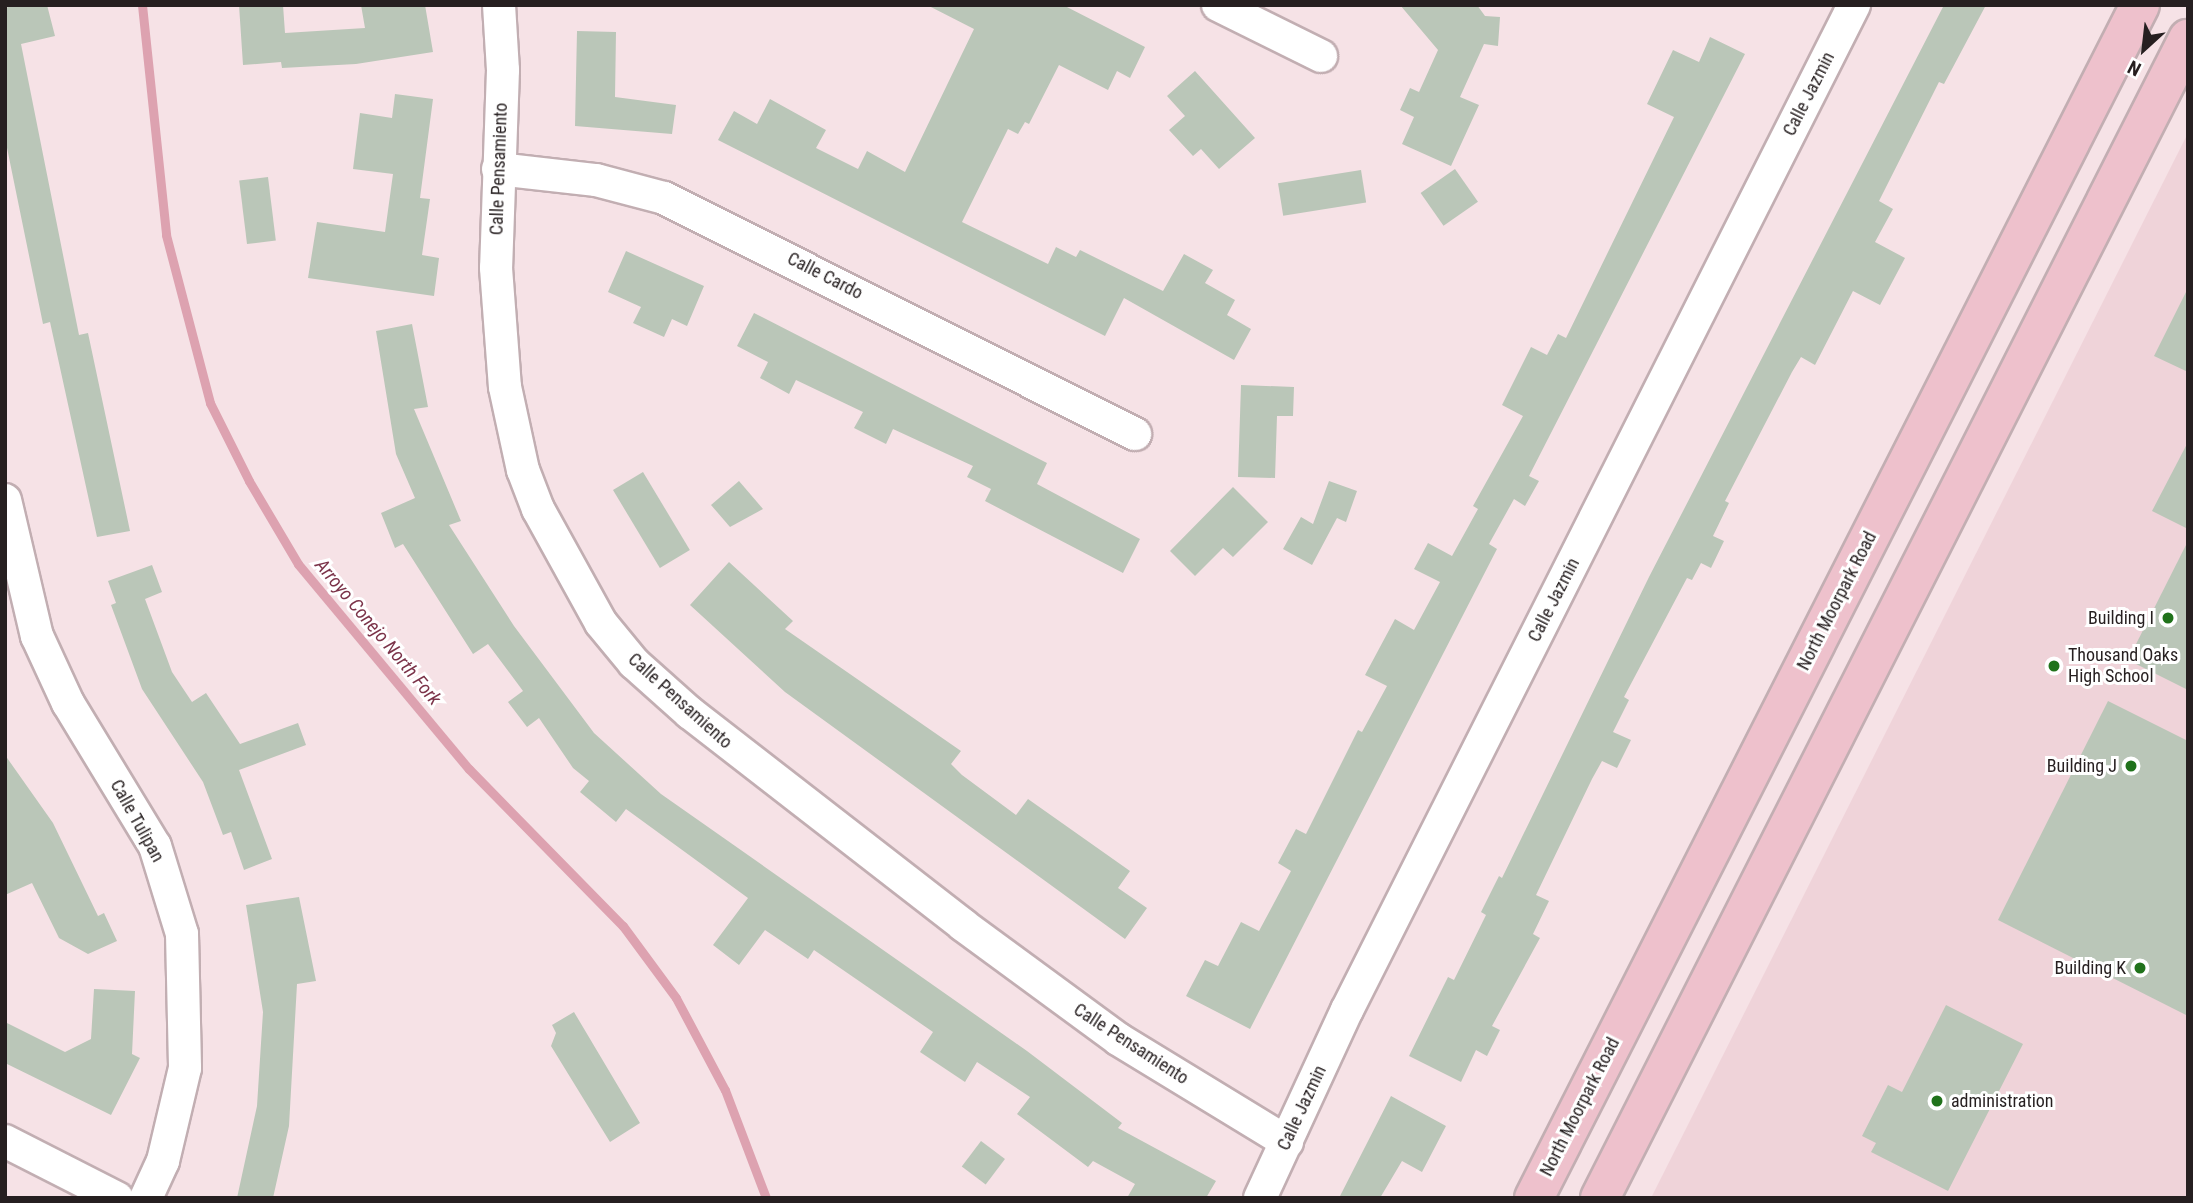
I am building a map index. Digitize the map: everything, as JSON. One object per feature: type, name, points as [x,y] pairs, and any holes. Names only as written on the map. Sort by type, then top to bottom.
[{"type":"main road","name":"North Moorpark Road","points":[[1534,1198],[2140,5]]},
{"type":"main road","points":[[1600,1198],[2188,39]]},
{"type":"street","name":"Calle Pensamiento","points":[[499,5],[503,70],[498,169],[498,344],[523,470],[538,509],[601,623],[634,663],[701,722],[962,925],[1118,1039],[1287,1142]]},
{"type":"street","points":[[1218,5],[1321,56]]},
{"type":"street","name":"Calle Jazmin","points":[[1260,1198],[1347,1010],[1854,5]]},
{"type":"street","name":"Calle Cardo","points":[[498,169],[596,180],[664,198],[1135,434]]},
{"type":"street","name":"Calle Tulipan","points":[[5,500],[9,546],[37,635],[68,703],[155,845],[182,934],[188,1035],[185,1068],[163,1161],[146,1198]]},
{"type":"street","points":[[5,1142],[117,1198]]},
{"type":"shaded area","name":"Thousand Oaks High School","points":[[2188,133],[2188,1198],[1651,1198]]},
{"type":"building","points":[[15,5],[47,5],[55,36],[21,44],[79,335],[88,333],[130,531],[97,537],[50,322],[43,324],[5,138],[5,8]]},
{"type":"building","points":[[239,5],[283,5],[285,33],[365,28],[361,5],[425,5],[433,52],[356,64],[282,68],[281,62],[243,65]]},
{"type":"building","points":[[927,5],[1063,5],[1145,47],[1130,78],[1117,71],[1108,90],[1059,65],[1029,124],[1025,122],[1018,134],[1008,129],[962,222],[1048,264],[1056,247],[1076,257],[1080,250],[1163,291],[1184,254],[1213,270],[1205,283],[1235,300],[1227,315],[1251,329],[1234,360],[1124,298],[1105,336],[718,140],[734,111],[757,124],[770,99],[826,130],[816,148],[858,169],[867,151],[905,172],[974,29]]},
{"type":"building","points":[[1400,5],[1477,5],[1485,16],[1500,17],[1498,46],[1484,44],[1460,97],[1479,105],[1451,166],[1402,144],[1414,117],[1400,110],[1410,88],[1419,92],[1438,50]]},
{"type":"building","points":[[1944,5],[1986,5],[1944,84],[1939,82],[1879,201],[1893,209],[1875,242],[1905,258],[1880,305],[1853,291],[1815,365],[1801,357],[1792,372],[1725,501],[1729,503],[1713,536],[1724,541],[1711,568],[1701,563],[1692,580],[1687,578],[1624,697],[1629,700],[1613,732],[1631,740],[1617,768],[1602,761],[1592,779],[1536,895],[1549,901],[1533,934],[1540,938],[1492,1026],[1500,1030],[1487,1056],[1476,1050],[1461,1082],[1409,1056],[1448,977],[1454,980],[1486,915],[1481,912],[1499,876],[1502,878],[1649,577]]},
{"type":"building","points":[[577,31],[616,32],[615,97],[676,105],[672,134],[575,126]]},
{"type":"building","points":[[1710,37],[1745,54],[1529,476],[1539,481],[1525,506],[1514,499],[1489,544],[1497,549],[1250,1029],[1186,996],[1205,960],[1218,966],[1241,922],[1259,931],[1291,871],[1278,863],[1296,829],[1306,834],[1358,730],[1362,732],[1387,686],[1365,675],[1395,619],[1414,630],[1440,582],[1414,569],[1428,543],[1452,556],[1478,509],[1473,506],[1523,416],[1502,405],[1531,347],[1547,355],[1558,334],[1566,338],[1674,117],[1647,104],[1673,50],[1699,62]]},
{"type":"building","points":[[1195,71],[1255,138],[1219,169],[1201,149],[1193,156],[1169,130],[1185,116],[1167,96]]},
{"type":"building","points":[[395,94],[433,99],[420,198],[430,199],[422,255],[439,258],[434,296],[308,278],[317,222],[385,232],[393,174],[353,169],[360,113],[392,118]]},
{"type":"building","points":[[1455,169],[1478,202],[1444,226],[1421,193]]},
{"type":"building","points":[[1361,170],[1366,203],[1283,216],[1278,183]]},
{"type":"building","points":[[268,177],[276,241],[247,244],[239,181]]},
{"type":"building","points":[[626,251],[704,286],[687,326],[672,319],[664,337],[633,323],[641,307],[608,292]]},
{"type":"building","points":[[2188,288],[2188,372],[2154,356]]},
{"type":"building","points":[[754,313],[1047,463],[1037,484],[1140,539],[1123,573],[985,501],[991,489],[967,477],[973,466],[893,429],[886,444],[854,428],[863,412],[796,380],[789,394],[760,378],[768,362],[737,346]]},
{"type":"building","points":[[412,324],[428,407],[414,409],[461,521],[449,525],[514,626],[594,733],[661,794],[1027,1051],[1122,1123],[1118,1128],[1216,1181],[1206,1198],[1127,1198],[1135,1184],[1093,1161],[1088,1167],[1017,1114],[1030,1097],[977,1062],[965,1082],[920,1052],[933,1032],[814,950],[808,959],[765,930],[739,965],[713,945],[748,898],[626,809],[616,822],[580,792],[589,781],[573,768],[539,718],[527,727],[508,702],[523,691],[488,644],[473,654],[403,544],[395,548],[381,513],[415,498],[396,454],[376,331]]},
{"type":"building","points":[[1241,385],[1294,387],[1293,416],[1277,416],[1275,478],[1238,477]]},
{"type":"building","points":[[2188,442],[2188,529],[2152,511]]},
{"type":"building","points":[[643,472],[690,550],[660,568],[613,490]]},
{"type":"building","points":[[739,481],[763,509],[730,527],[711,505]]},
{"type":"building","points":[[1329,481],[1357,491],[1346,522],[1337,518],[1312,565],[1283,549],[1301,517],[1313,524]]},
{"type":"building","points":[[1233,487],[1268,522],[1233,557],[1223,548],[1195,576],[1170,551]]},
{"type":"building","name":"Building I","points":[[2188,541],[2188,690],[2128,660]]},
{"type":"building","points":[[729,562],[793,621],[785,629],[961,751],[951,764],[962,775],[1016,815],[1028,799],[1130,871],[1118,888],[1147,908],[1125,939],[785,692],[690,605]]},
{"type":"building","points":[[152,565],[162,592],[145,599],[172,672],[192,702],[206,693],[240,744],[298,723],[306,745],[239,770],[272,859],[244,870],[231,832],[223,835],[203,782],[142,689],[111,605],[116,603],[108,581]]},
{"type":"building","points":[[2108,701],[2188,741],[2188,1016],[1998,920]]},
{"type":"building","points":[[5,755],[53,823],[98,916],[104,913],[117,941],[88,954],[59,938],[32,883],[5,895]]},
{"type":"building","points":[[299,897],[316,981],[297,984],[289,1126],[273,1198],[237,1198],[257,1106],[263,1012],[246,905]]},
{"type":"building","points":[[94,989],[135,991],[132,1054],[140,1058],[111,1115],[5,1063],[5,1022],[65,1052],[91,1039]]},
{"type":"building","name":"administration","points":[[1946,1005],[2023,1044],[1948,1191],[1871,1152],[1876,1143],[1862,1136],[1888,1085],[1902,1092]]},
{"type":"building","points":[[574,1012],[640,1123],[610,1142],[551,1046],[556,1033],[552,1025]]},
{"type":"building","points":[[1391,1096],[1446,1126],[1422,1172],[1402,1161],[1380,1198],[1339,1198]]},
{"type":"building","points":[[981,1141],[1005,1159],[986,1185],[962,1167]]},
{"type":"waterway","name":"Arroyo Conejo North Fork","points":[[142,5],[166,235],[210,403],[249,481],[298,564],[469,769],[623,926],[676,998],[725,1090],[766,1198]]},
{"type":"place","name":"Building I","points":[[2168,618]]},
{"type":"place","name":"Thousand Oaks High School","points":[[2054,666]]},
{"type":"place","name":"Building J","points":[[2131,766]]},
{"type":"place","name":"Building K","points":[[2140,968]]},
{"type":"place","name":"administration","points":[[1937,1101]]}]
